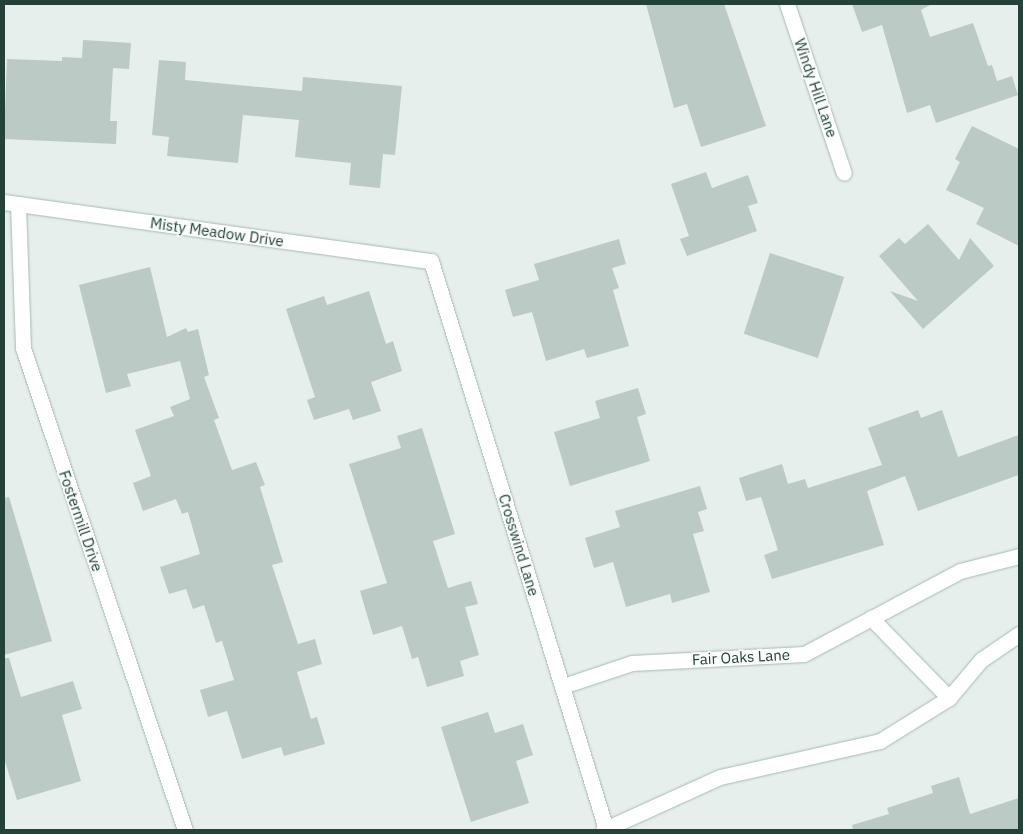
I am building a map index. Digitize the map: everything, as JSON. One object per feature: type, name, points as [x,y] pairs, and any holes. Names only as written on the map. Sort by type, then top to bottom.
[{"type":"street","name":"Windy Hill Lane","points":[[787,4],[844,173]]},
{"type":"street","name":"Misty Meadow Drive","points":[[11,203],[431,261]]},
{"type":"street","name":"Fostermill Drive","points":[[11,203],[23,348],[185,830]]},
{"type":"street","name":"Crosswind Lane","points":[[431,261],[564,686],[605,830]]},
{"type":"street","name":"Fair Oaks Lane","points":[[564,686],[632,663],[804,654],[960,571],[1019,556]]},
{"type":"street","points":[[872,618],[949,698]]},
{"type":"street","points":[[605,830],[720,777],[880,742],[949,698],[981,660],[1019,634]]},
{"type":"building","points":[[646,4],[724,4],[766,126],[701,147],[687,104],[674,108]]},
{"type":"building","points":[[852,4],[932,4],[921,10],[930,37],[973,23],[988,66],[992,65],[997,81],[1012,76],[1018,95],[936,123],[930,105],[907,113],[882,25],[862,32]]},
{"type":"building","points":[[83,40],[131,43],[129,69],[113,68],[110,121],[117,121],[116,144],[4,139],[7,59],[62,61],[62,57],[82,58]]},
{"type":"building","points":[[159,60],[186,62],[185,80],[302,91],[303,77],[402,86],[395,155],[383,154],[380,188],[349,185],[351,163],[295,157],[299,120],[243,115],[238,163],[167,156],[169,137],[152,135]]},
{"type":"building","points":[[972,126],[1019,149],[1019,246],[976,224],[984,208],[946,190],[960,162],[955,159]]},
{"type":"building","points":[[706,172],[712,188],[748,175],[758,203],[748,206],[757,231],[687,256],[680,239],[689,236],[671,184]]},
{"type":"building","points":[[928,224],[959,260],[970,238],[994,266],[923,329],[890,291],[918,301],[879,256],[899,238],[905,244]]},
{"type":"building","points":[[619,239],[626,264],[612,268],[619,288],[613,290],[629,346],[587,358],[584,349],[546,361],[532,312],[513,317],[505,290],[539,280],[534,264]]},
{"type":"building","points":[[770,253],[844,277],[818,358],[744,334]]},
{"type":"building","points":[[150,267],[167,337],[186,328],[188,332],[198,329],[209,375],[204,377],[219,418],[214,420],[232,470],[256,462],[265,485],[260,487],[283,562],[272,565],[298,644],[315,639],[322,664],[297,672],[311,719],[317,717],[325,744],[284,756],[281,747],[242,759],[227,711],[208,717],[200,690],[234,680],[222,641],[216,643],[204,605],[193,609],[186,589],[169,594],[160,567],[200,554],[188,512],[182,514],[176,499],[143,511],[133,483],[151,476],[135,430],[174,416],[170,407],[190,399],[180,361],[127,374],[131,386],[106,393],[79,285]]},
{"type":"building","points":[[369,291],[386,344],[393,341],[402,371],[371,382],[381,411],[353,420],[349,409],[314,420],[307,400],[315,397],[286,309],[324,296],[327,305]]},
{"type":"building","points":[[638,388],[646,414],[637,417],[650,461],[570,486],[554,432],[600,418],[595,401]]},
{"type":"building","points":[[918,410],[921,418],[942,410],[958,457],[1019,435],[1019,475],[918,511],[905,476],[867,491],[884,545],[772,579],[764,555],[778,550],[761,497],[746,501],[739,478],[782,464],[788,484],[805,479],[808,488],[882,465],[868,428]]},
{"type":"building","points":[[422,428],[455,534],[433,541],[448,588],[471,581],[478,604],[465,607],[479,655],[460,661],[464,676],[427,687],[418,657],[412,659],[402,626],[373,635],[360,591],[387,583],[349,464],[401,448],[397,436]]},
{"type":"building","points":[[700,486],[707,509],[698,512],[704,531],[693,534],[710,592],[672,603],[670,594],[626,607],[613,562],[594,568],[585,538],[620,527],[615,511]]},
{"type":"building","points":[[9,497],[52,641],[4,655],[4,498]]},
{"type":"building","points":[[4,658],[9,658],[21,697],[73,681],[82,709],[62,715],[81,781],[17,800],[4,758]]},
{"type":"building","points":[[488,712],[495,733],[523,724],[533,755],[516,761],[529,803],[471,822],[441,727]]},
{"type":"building","points":[[959,777],[970,814],[1019,798],[1019,830],[853,830],[852,825],[889,814],[887,808],[933,793],[931,786]]}]
